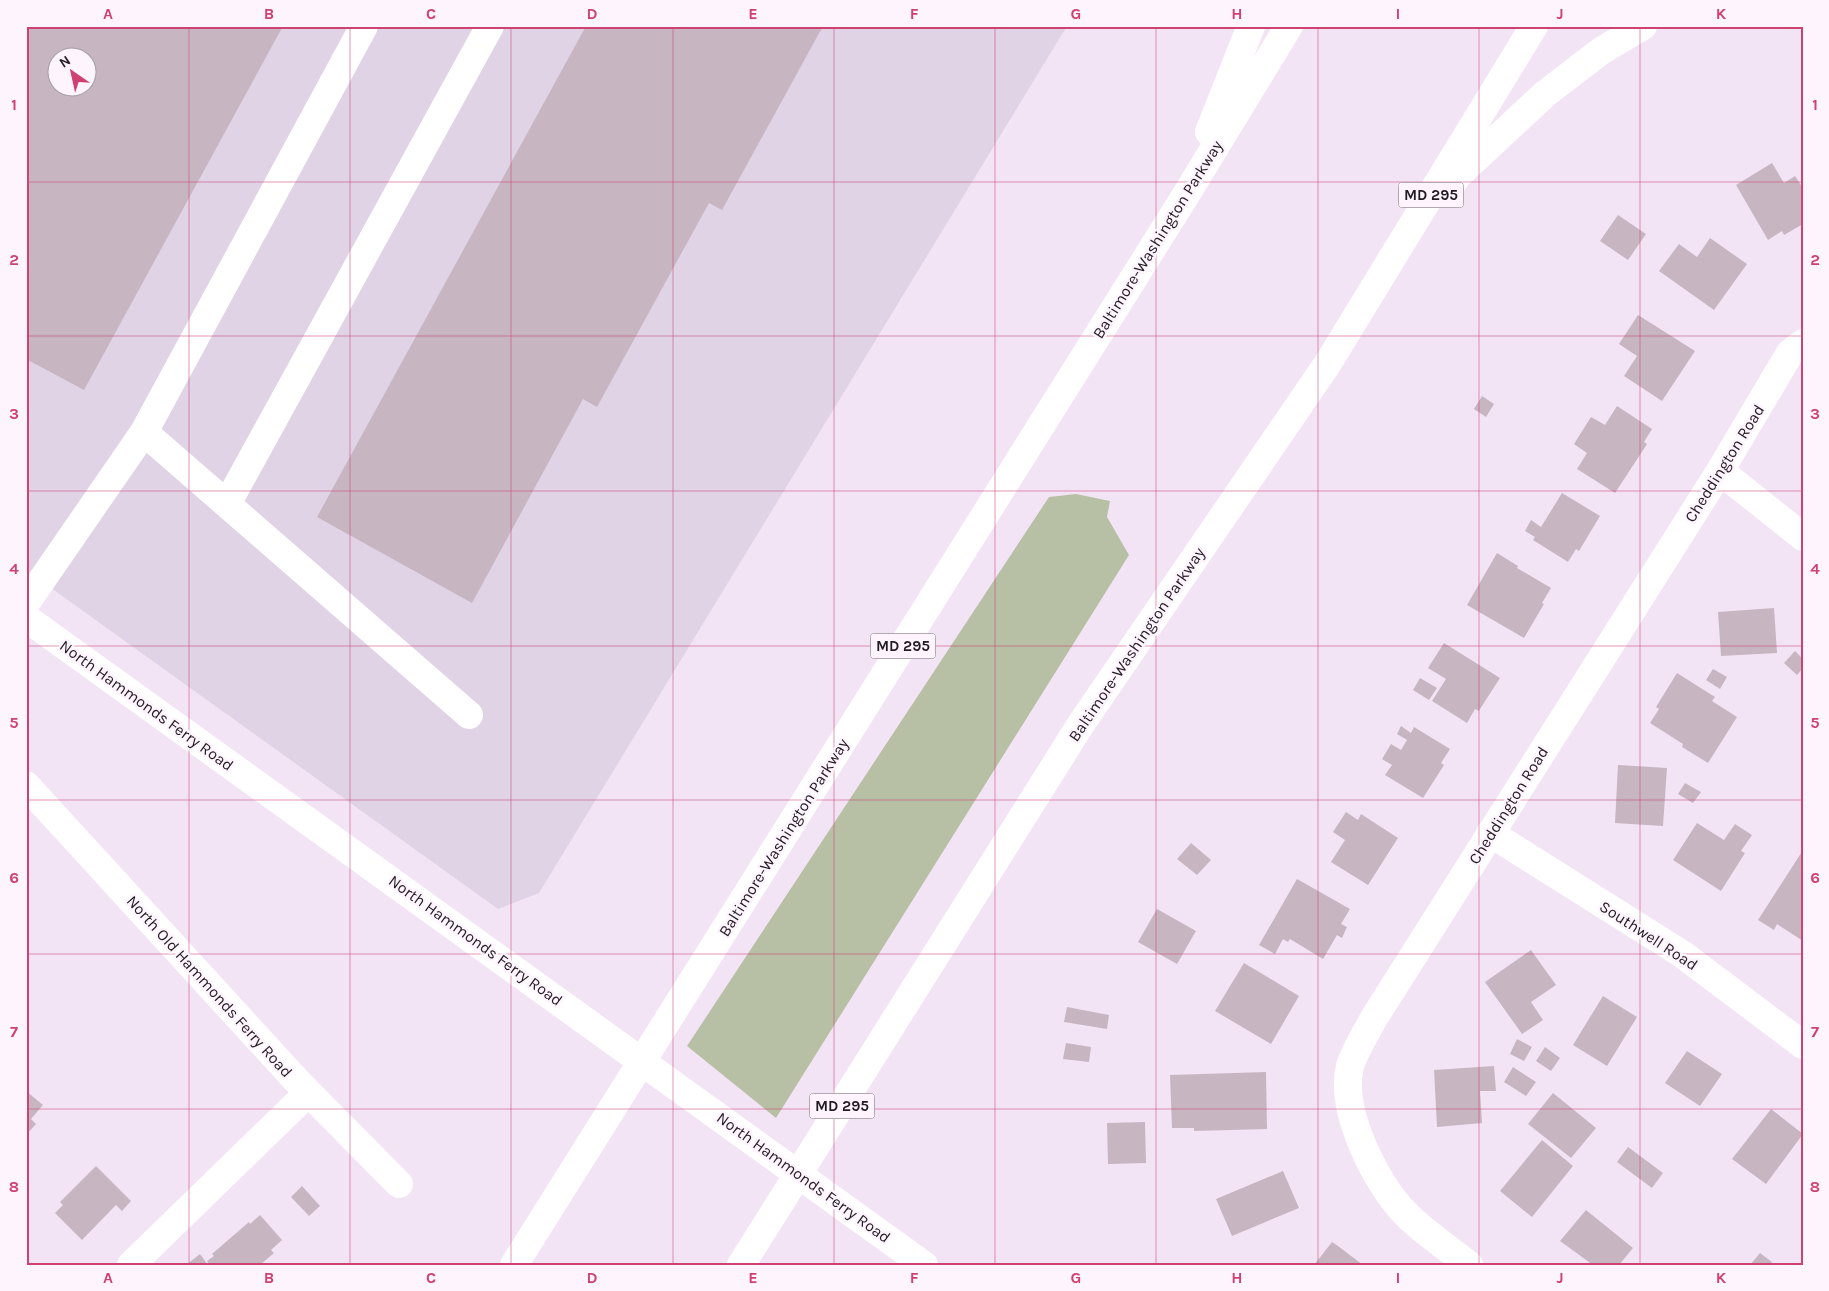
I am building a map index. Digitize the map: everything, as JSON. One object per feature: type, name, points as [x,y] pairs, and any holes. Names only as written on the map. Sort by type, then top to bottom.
[{"type":"main road","points":[[26,603],[144,432],[364,26]]},
{"type":"main road","points":[[227,504],[490,26]]},
{"type":"main road","points":[[1184,198],[1250,26]]},
{"type":"main road","name":"Baltimore-Washington Parkway","points":[[514,1265],[1184,198],[1289,26]]},
{"type":"main road","name":"Baltimore-Washington Parkway","points":[[741,1265],[1081,724],[1328,363],[1534,26]]},
{"type":"main road","points":[[1328,363],[1458,174],[1545,94],[1601,51],[1644,26]]},
{"type":"main road","name":"Cheddington Road","points":[[1470,1265],[1404,1213],[1384,1188],[1365,1150],[1350,1110],[1350,1067],[1374,1018],[1720,471],[1790,353],[1803,343]]},
{"type":"main road","points":[[144,432],[469,715]]},
{"type":"main road","points":[[1720,471],[1803,537]]},
{"type":"main road","name":"North Hammonds Ferry Road","points":[[26,618],[837,1200],[924,1265]]},
{"type":"main road","name":"North Old Hammonds Ferry Road","points":[[26,785],[308,1092],[399,1184]]},
{"type":"main road","name":"Southwell Road","points":[[1490,833],[1682,954],[1803,1045]]},
{"type":"main road","points":[[131,1265],[308,1092]]},
{"type":"shaded area","points":[[26,26],[1067,26],[539,893],[498,909],[26,570]]},
{"type":"green space","points":[[1076,494],[1110,501],[1107,517],[1129,555],[776,1118],[687,1046],[1049,497]]},
{"type":"building","points":[[26,26],[283,26],[84,390],[26,359]]},
{"type":"building","points":[[586,26],[823,26],[722,210],[709,203],[597,407],[583,399],[472,603],[317,517]]},
{"type":"building","points":[[1772,163],[1784,183],[1795,176],[1803,188],[1803,224],[1784,235],[1782,231],[1768,240],[1736,185]]},
{"type":"building","points":[[1618,215],[1646,234],[1628,260],[1600,241]]},
{"type":"building","points":[[1710,238],[1747,264],[1714,310],[1659,271],[1679,244],[1697,257]]},
{"type":"building","points":[[1638,315],[1695,351],[1662,401],[1624,376],[1637,356],[1619,344]]},
{"type":"building","points":[[1482,396],[1494,404],[1486,417],[1474,409]]},
{"type":"building","points":[[1617,406],[1652,429],[1644,442],[1647,444],[1615,493],[1577,469],[1587,453],[1574,444],[1591,417],[1605,425]]},
{"type":"building","points":[[1562,493],[1600,516],[1579,551],[1576,549],[1568,562],[1533,540],[1535,537],[1525,531],[1531,520],[1541,527]]},
{"type":"building","points":[[1497,553],[1518,566],[1517,568],[1551,588],[1524,638],[1467,605]]},
{"type":"building","points":[[1774,608],[1777,653],[1721,656],[1718,612]]},
{"type":"building","points":[[1444,643],[1500,678],[1479,711],[1475,709],[1467,723],[1432,701],[1446,679],[1428,668]]},
{"type":"building","points":[[1795,651],[1803,659],[1803,668],[1797,675],[1784,663]]},
{"type":"building","points":[[1713,669],[1727,677],[1720,689],[1706,680]]},
{"type":"building","points":[[1677,673],[1715,697],[1712,701],[1737,717],[1708,763],[1682,747],[1683,744],[1650,723],[1659,709],[1656,707]]},
{"type":"building","points":[[1420,678],[1437,688],[1429,700],[1413,690]]},
{"type":"building","points":[[1401,726],[1411,733],[1414,727],[1450,749],[1441,763],[1444,765],[1423,798],[1385,775],[1392,765],[1382,759],[1391,744],[1401,750],[1407,740],[1397,734]]},
{"type":"building","points":[[1618,765],[1667,768],[1663,826],[1615,823]]},
{"type":"building","points":[[1685,783],[1701,792],[1693,803],[1678,794]]},
{"type":"building","points":[[1346,812],[1358,820],[1361,814],[1398,838],[1368,885],[1331,862],[1345,840],[1333,832]]},
{"type":"building","points":[[1697,823],[1724,840],[1735,824],[1752,835],[1741,851],[1745,853],[1721,891],[1673,860]]},
{"type":"building","points":[[1191,843],[1211,860],[1197,875],[1177,859]]},
{"type":"building","points":[[1803,850],[1803,941],[1777,924],[1774,930],[1758,920]]},
{"type":"building","points":[[1297,879],[1350,909],[1341,924],[1347,927],[1342,938],[1337,935],[1323,959],[1290,939],[1288,942],[1283,939],[1275,954],[1259,945]]},
{"type":"building","points":[[1157,909],[1196,931],[1177,964],[1138,942]]},
{"type":"building","points":[[1531,950],[1556,985],[1531,1002],[1543,1020],[1522,1034],[1485,982]]},
{"type":"building","points":[[1244,963],[1299,996],[1271,1044],[1215,1011]]},
{"type":"building","points":[[1603,996],[1637,1017],[1607,1066],[1573,1045]]},
{"type":"building","points":[[1067,1007],[1109,1015],[1107,1029],[1064,1022]]},
{"type":"building","points":[[1517,1039],[1532,1047],[1524,1061],[1510,1054]]},
{"type":"building","points":[[1066,1043],[1091,1047],[1089,1062],[1063,1059]]},
{"type":"building","points":[[1545,1047],[1560,1058],[1551,1071],[1536,1061]]},
{"type":"building","points":[[1687,1051],[1722,1074],[1700,1106],[1665,1083]]},
{"type":"building","points":[[1494,1066],[1496,1091],[1480,1091],[1482,1123],[1437,1127],[1434,1070]]},
{"type":"building","points":[[1513,1067],[1536,1082],[1526,1096],[1504,1082]]},
{"type":"building","points":[[1266,1072],[1267,1129],[1194,1131],[1194,1128],[1172,1128],[1170,1075]]},
{"type":"building","points":[[26,1091],[43,1105],[31,1119],[36,1124],[26,1135]]},
{"type":"building","points":[[1553,1093],[1596,1128],[1571,1158],[1528,1124]]},
{"type":"building","points":[[1771,1109],[1803,1134],[1766,1184],[1732,1159]]},
{"type":"building","points":[[1145,1122],[1146,1163],[1108,1164],[1107,1123]]},
{"type":"building","points":[[1542,1140],[1573,1166],[1532,1217],[1500,1191]]},
{"type":"building","points":[[1628,1147],[1663,1173],[1652,1188],[1617,1162]]},
{"type":"building","points":[[96,1166],[131,1201],[122,1211],[116,1205],[82,1240],[55,1213],[63,1205],[60,1202]]},
{"type":"building","points":[[1283,1171],[1299,1208],[1232,1236],[1216,1199]]},
{"type":"building","points":[[302,1186],[320,1206],[309,1216],[291,1197]]},
{"type":"building","points":[[1586,1210],[1633,1248],[1619,1265],[1593,1265],[1560,1241]]},
{"type":"building","points":[[260,1215],[282,1240],[271,1250],[274,1253],[260,1265],[210,1265],[207,1261],[214,1256],[212,1254],[249,1222],[250,1224]]},
{"type":"building","points":[[1332,1242],[1338,1246],[1363,1265],[1314,1265]]},
{"type":"building","points":[[1760,1253],[1772,1262],[1770,1265],[1750,1265]]},
{"type":"building","points":[[200,1254],[208,1265],[186,1265]]}]
